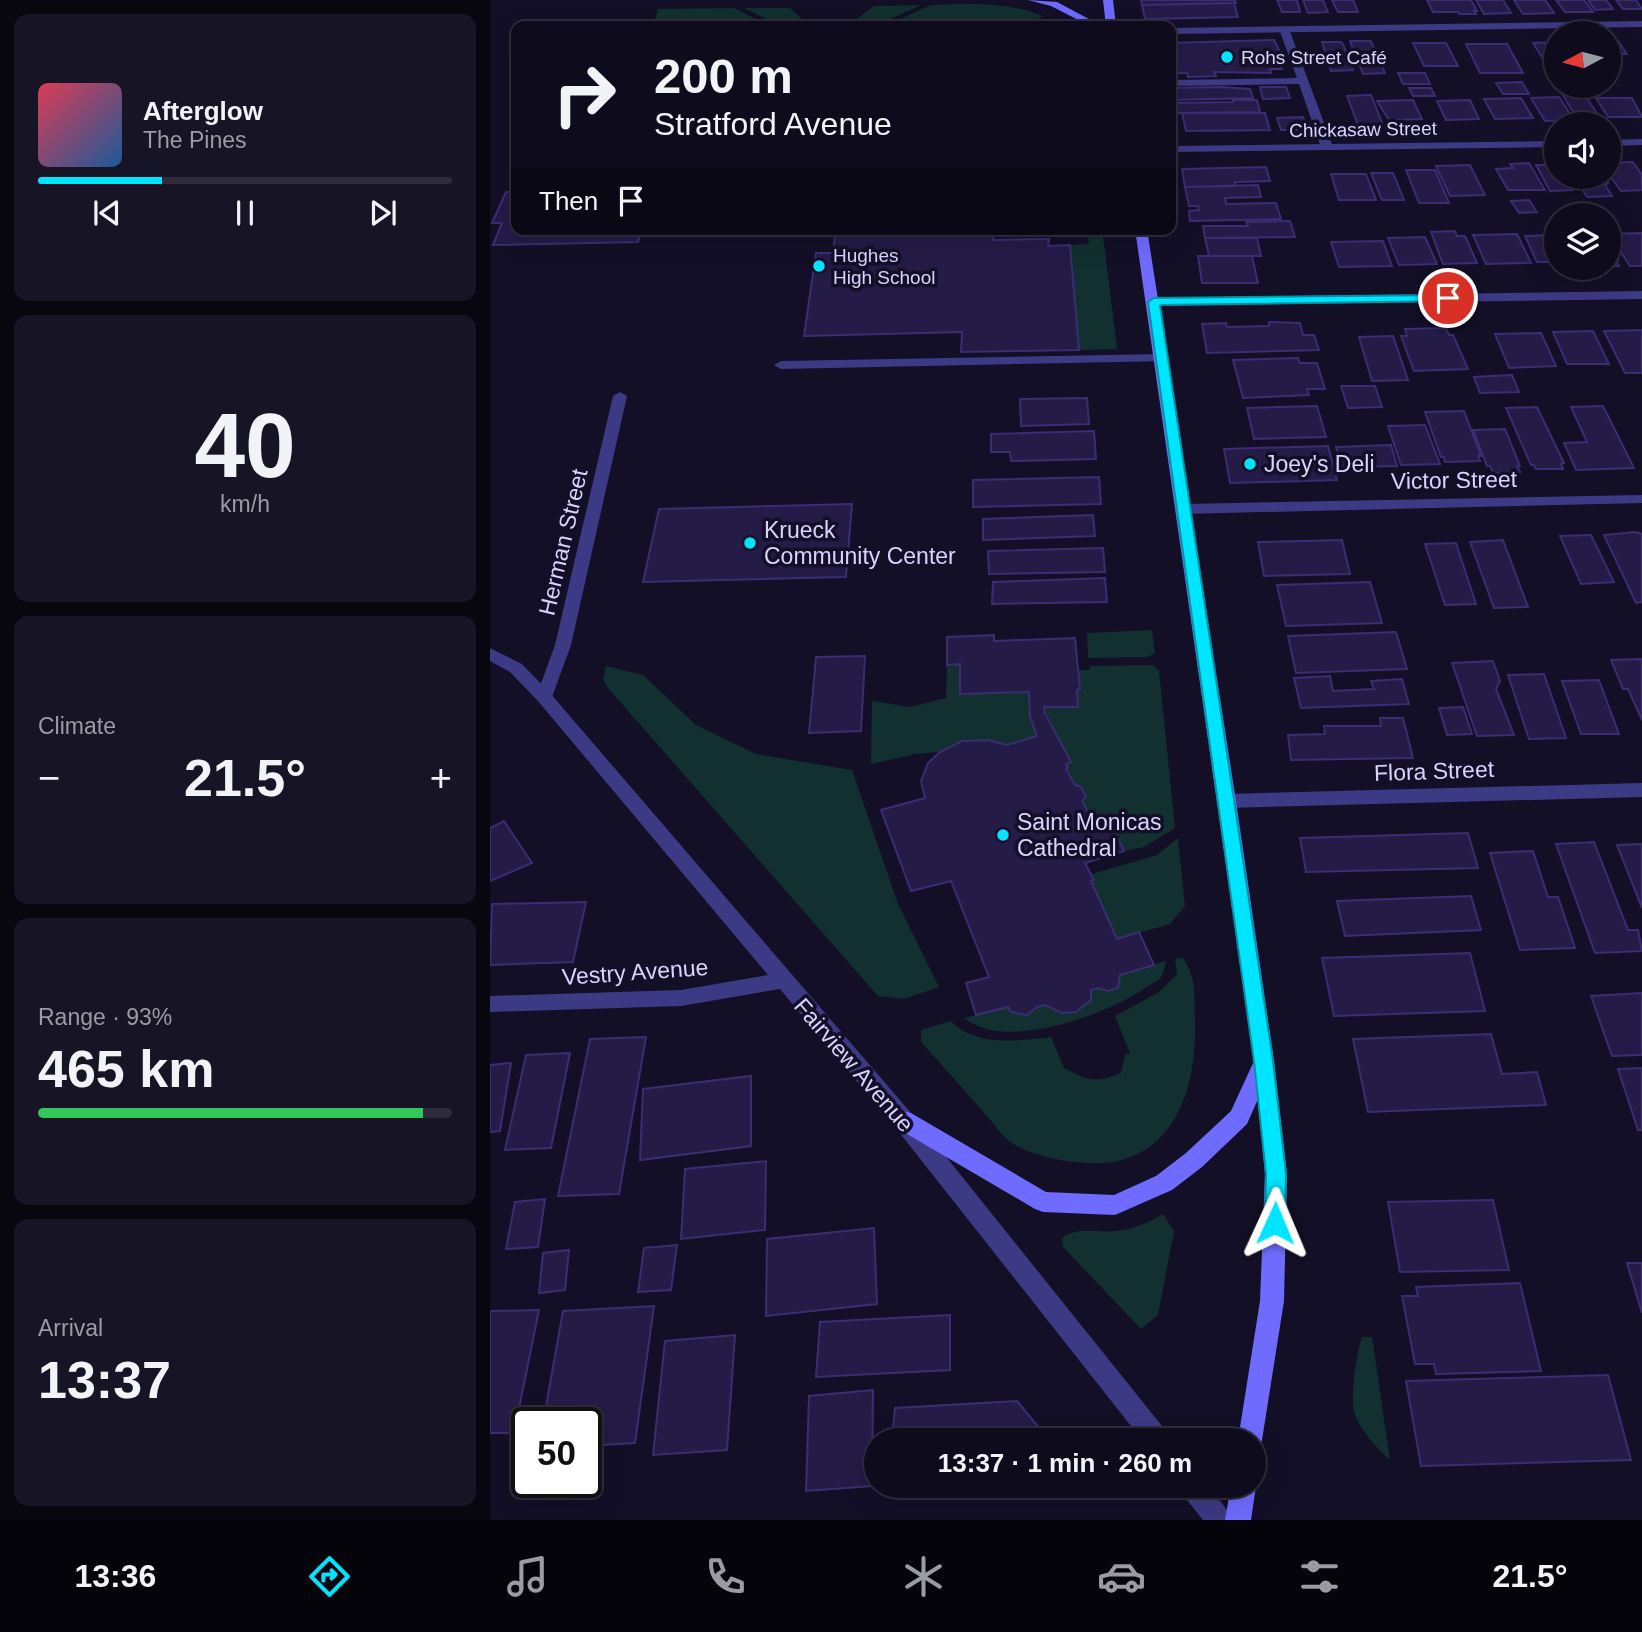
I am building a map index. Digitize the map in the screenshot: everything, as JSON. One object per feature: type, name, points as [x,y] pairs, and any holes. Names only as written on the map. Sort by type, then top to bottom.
[{"type":"main road","points":[[1033,0],[1054,4],[1087,21]]},
{"type":"main road","points":[[1108,0],[1110,21]]},
{"type":"main road","points":[[1142,235],[1227,801],[1264,1061],[1276,1174],[1272,1301],[1252,1428]]},
{"type":"main road","points":[[903,1120],[1043,1202],[1115,1205],[1164,1183],[1194,1160],[1239,1117],[1264,1061]]},
{"type":"main road","points":[[1238,1520],[1241,1498]]},
{"type":"street","points":[[1176,31],[1642,24]]},
{"type":"street","points":[[1284,29],[1327,148]]},
{"type":"street","points":[[1176,83],[1301,81]]},
{"type":"street","points":[[1621,143],[1642,142]]},
{"type":"street","name":"Chickasaw Street","points":[[1176,149],[1544,144]]},
{"type":"street","points":[[1154,302],[1642,295]]},
{"type":"street","points":[[781,365],[1161,358]]},
{"type":"street","name":"Herman Street","points":[[544,696],[563,645],[620,396]]},
{"type":"street","name":"Victor Street","points":[[1183,509],[1642,499]]},
{"type":"street","name":"Fairview Avenue","points":[[490,654],[516,668],[544,696],[782,981],[903,1120],[1147,1428]]},
{"type":"street","name":"Flora Street","points":[[1227,801],[1642,790]]},
{"type":"street","name":"Vestry Avenue","points":[[490,1004],[681,998],[782,981]]},
{"type":"street","points":[[1202,1498],[1219,1520]]},
{"type":"green space","points":[[921,5],[886,21],[857,21],[874,6]]},
{"type":"green space","points":[[931,5],[1002,6],[1043,16],[1034,21],[896,21]]},
{"type":"green space","points":[[734,8],[760,21],[654,21],[658,9]]},
{"type":"green space","points":[[744,8],[790,8],[802,19],[801,21],[770,21]]},
{"type":"green space","points":[[1103,235],[1117,349],[1079,350],[1070,245],[1089,244],[1088,236]]},
{"type":"green space","points":[[1152,630],[1155,653],[1148,657],[1088,658],[1087,633]]},
{"type":"green space","points":[[960,664],[961,694],[1029,692],[1030,717],[1037,736],[1007,745],[962,741],[940,752],[916,754],[871,764],[872,701],[910,707],[946,698],[947,665]]},
{"type":"green space","points":[[1153,665],[1159,671],[1175,828],[1144,847],[1124,851],[1107,815],[1091,818],[1082,801],[1086,797],[1081,787],[1075,785],[1066,764],[1070,762],[1044,707],[1078,707],[1078,670],[1090,670],[1090,666]]},
{"type":"green space","points":[[606,666],[643,675],[696,725],[756,754],[852,770],[898,904],[939,987],[904,999],[878,996],[608,688],[603,679]]},
{"type":"green space","points":[[1178,838],[1185,906],[1170,924],[1117,939],[1091,881],[1094,879],[1092,874],[1157,855]]},
{"type":"green space","points":[[1183,958],[1191,973],[1194,994],[1195,1048],[1191,1076],[1183,1102],[1171,1124],[1155,1143],[1134,1156],[1108,1162],[1076,1162],[1042,1156],[1017,1146],[1003,1136],[921,1042],[921,1030],[951,1021],[972,1035],[985,1039],[1012,1041],[1051,1037],[1064,1068],[1092,1079],[1104,1079],[1121,1073],[1125,1055],[1130,1053],[1115,1016],[1159,992],[1177,974],[1175,959]]},
{"type":"green space","points":[[1166,961],[1160,978],[1131,997],[1085,1017],[1058,1025],[1005,1032],[983,1028],[965,1018],[1008,1007],[1011,1012],[1027,1015],[1042,1006],[1076,1012],[1090,1000],[1091,990],[1099,988],[1107,991],[1118,988],[1120,975]]},
{"type":"green space","points":[[1163,1214],[1174,1231],[1158,1315],[1141,1329],[1063,1247],[1062,1238],[1080,1231],[1129,1229]]},
{"type":"green space","points":[[1362,1337],[1372,1337],[1390,1460],[1364,1432],[1354,1412],[1355,1374]]},
{"type":"building","points":[[1141,0],[1235,0],[1236,3],[1142,5]]},
{"type":"building","points":[[1277,0],[1297,0],[1300,12],[1282,12]]},
{"type":"building","points":[[1303,0],[1323,0],[1328,12],[1308,13]]},
{"type":"building","points":[[1332,0],[1353,0],[1358,12],[1338,12]]},
{"type":"building","points":[[1427,0],[1471,0],[1477,11],[1474,11],[1476,14],[1433,12]]},
{"type":"building","points":[[1476,0],[1503,0],[1511,13],[1484,14]]},
{"type":"building","points":[[1514,0],[1545,0],[1554,13],[1523,14]]},
{"type":"building","points":[[1556,0],[1584,0],[1593,12],[1565,12]]},
{"type":"building","points":[[1588,0],[1606,0],[1613,9],[1595,10]]},
{"type":"building","points":[[1616,0],[1636,0],[1642,9],[1623,9]]},
{"type":"building","points":[[1234,3],[1238,17],[1145,19],[1142,5]]},
{"type":"building","points":[[1274,40],[1285,62],[1280,62],[1282,69],[1270,69],[1271,73],[1214,72],[1216,76],[1188,77],[1187,73],[1176,73],[1176,43]]},
{"type":"building","points":[[1350,41],[1371,41],[1385,73],[1363,74]]},
{"type":"building","points":[[1322,42],[1341,42],[1353,70],[1331,71]]},
{"type":"building","points":[[1413,43],[1446,43],[1458,66],[1424,66]]},
{"type":"building","points":[[1533,43],[1544,43],[1544,61]]},
{"type":"building","points":[[1466,44],[1507,44],[1523,73],[1480,73]]},
{"type":"building","points":[[1398,73],[1425,73],[1430,84],[1403,84]]},
{"type":"building","points":[[1522,82],[1529,94],[1503,94],[1496,83]]},
{"type":"building","points":[[1260,87],[1286,87],[1290,98],[1263,99]]},
{"type":"building","points":[[1176,88],[1250,89],[1253,98],[1176,100]]},
{"type":"building","points":[[1409,88],[1431,88],[1435,96],[1413,96]]},
{"type":"building","points":[[1371,95],[1383,125],[1363,128],[1358,125],[1347,96]]},
{"type":"building","points":[[1521,98],[1533,118],[1495,119],[1484,99]]},
{"type":"building","points":[[1531,98],[1560,98],[1569,112],[1544,112],[1544,119]]},
{"type":"building","points":[[1565,98],[1587,98],[1596,112],[1573,112]]},
{"type":"building","points":[[1596,98],[1632,98],[1642,117],[1621,117],[1621,112],[1605,112]]},
{"type":"building","points":[[1257,100],[1260,112],[1176,113],[1176,103]]},
{"type":"building","points":[[1413,100],[1422,119],[1389,120],[1377,101]]},
{"type":"building","points":[[1470,100],[1479,119],[1446,120],[1437,101]]},
{"type":"building","points":[[1182,113],[1265,113],[1270,130],[1186,131]]},
{"type":"building","points":[[1303,117],[1307,130],[1281,130],[1277,118]]},
{"type":"building","points":[[1621,162],[1633,162],[1642,175],[1642,190],[1621,191]]},
{"type":"building","points":[[1529,163],[1545,190],[1508,190],[1496,169],[1513,168],[1510,164]]},
{"type":"building","points":[[1470,165],[1485,195],[1450,196],[1436,166]]},
{"type":"building","points":[[1536,165],[1544,165],[1544,180]]},
{"type":"building","points":[[1266,167],[1270,181],[1235,182],[1235,186],[1185,187],[1182,169]]},
{"type":"building","points":[[1406,170],[1435,170],[1449,203],[1419,203]]},
{"type":"building","points":[[1371,173],[1393,173],[1404,200],[1382,200]]},
{"type":"building","points":[[1331,174],[1366,174],[1376,200],[1339,200]]},
{"type":"building","points":[[1258,185],[1261,197],[1225,198],[1226,204],[1276,203],[1281,219],[1190,221],[1189,211],[1199,210],[1198,206],[1189,206],[1185,187]]},
{"type":"building","points":[[1549,189],[1573,190],[1550,191]]},
{"type":"building","points":[[1582,189],[1608,189],[1612,196],[1587,197]]},
{"type":"building","name":"Hughes High School","points":[[506,192],[511,192],[511,235],[640,235],[638,242],[493,245],[502,223],[492,223]]},
{"type":"building","points":[[1529,200],[1537,212],[1519,213],[1511,201]]},
{"type":"building","points":[[1290,221],[1295,237],[1205,238],[1203,226],[1248,226],[1246,222]]},
{"type":"building","points":[[1455,231],[1457,236],[1465,236],[1477,263],[1443,264],[1431,232]]},
{"type":"building","points":[[1642,233],[1642,266],[1630,266],[1621,252],[1621,234]]},
{"type":"building","points":[[1517,234],[1531,263],[1486,264],[1473,235]]},
{"type":"building","name":"Hughes High School","points":[[993,235],[993,240],[1049,239],[1048,246],[1070,245],[1079,350],[961,352],[962,332],[804,336],[816,253],[833,253],[835,236]]},
{"type":"building","points":[[1544,235],[1544,262],[1537,262],[1525,236]]},
{"type":"building","points":[[1425,237],[1437,264],[1399,265],[1388,238]]},
{"type":"building","points":[[1205,238],[1257,238],[1261,256],[1209,256]]},
{"type":"building","points":[[1383,241],[1392,266],[1339,267],[1331,242]]},
{"type":"building","points":[[1198,256],[1252,256],[1258,283],[1202,283]]},
{"type":"building","points":[[1269,322],[1300,323],[1303,335],[1314,335],[1319,350],[1207,353],[1202,324],[1226,323],[1227,327],[1269,326]]},
{"type":"building","points":[[1446,328],[1449,335],[1453,335],[1468,369],[1414,371],[1401,336],[1407,336],[1405,329]]},
{"type":"building","points":[[1642,330],[1642,373],[1625,373],[1604,331]]},
{"type":"building","points":[[1593,331],[1609,364],[1567,364],[1553,332]]},
{"type":"building","points":[[1541,333],[1556,366],[1509,368],[1495,334]]},
{"type":"building","points":[[1393,336],[1408,380],[1372,381],[1359,337]]},
{"type":"building","points":[[1298,358],[1300,363],[1317,363],[1325,389],[1307,389],[1309,395],[1243,398],[1233,360]]},
{"type":"building","points":[[1512,375],[1519,392],[1480,393],[1474,377]]},
{"type":"building","points":[[1341,386],[1375,386],[1382,407],[1348,408]]},
{"type":"building","points":[[1087,398],[1089,424],[1021,426],[1020,399]]},
{"type":"building","points":[[1317,406],[1326,437],[1254,439],[1247,408]]},
{"type":"building","points":[[1603,406],[1634,468],[1576,470],[1564,443],[1587,442],[1571,407]]},
{"type":"building","points":[[1537,407],[1564,463],[1561,464],[1563,469],[1536,469],[1531,465],[1506,408]]},
{"type":"building","points":[[1464,411],[1481,456],[1478,456],[1480,461],[1445,462],[1425,412]]},
{"type":"building","points":[[1425,425],[1440,464],[1401,465],[1388,426]]},
{"type":"building","points":[[1505,429],[1520,472],[1493,473],[1490,466],[1487,466],[1473,430]]},
{"type":"building","points":[[1094,431],[1096,459],[1011,461],[1010,452],[991,452],[991,434]]},
{"type":"building","points":[[1391,445],[1397,466],[1342,467],[1336,447]]},
{"type":"building","points":[[1328,446],[1337,480],[1230,483],[1224,449]]},
{"type":"building","points":[[1099,477],[1101,504],[973,507],[973,480]]},
{"type":"building","name":"Krueck Community Center","points":[[852,504],[846,577],[643,582],[659,509]]},
{"type":"building","points":[[1093,515],[1095,536],[983,540],[983,519]]},
{"type":"building","points":[[1635,532],[1642,534],[1642,602],[1636,603],[1604,535]]},
{"type":"building","points":[[1591,535],[1614,582],[1581,584],[1560,536]]},
{"type":"building","points":[[1342,540],[1350,574],[1264,576],[1258,542]]},
{"type":"building","points":[[1503,540],[1528,607],[1494,608],[1470,542]]},
{"type":"building","points":[[1456,543],[1476,604],[1445,605],[1425,544]]},
{"type":"building","points":[[1103,548],[1105,572],[989,574],[988,551]]},
{"type":"building","points":[[1105,578],[1107,602],[992,604],[993,582]]},
{"type":"building","points":[[1370,582],[1382,623],[1286,626],[1277,585]]},
{"type":"building","points":[[1396,632],[1407,669],[1296,673],[1288,636]]},
{"type":"building","name":"Saint Monicas Cathedral","points":[[994,635],[994,641],[1075,638],[1080,689],[1077,690],[1078,707],[1044,707],[1045,713],[1071,762],[1066,764],[1066,769],[1075,785],[1081,787],[1086,797],[1082,801],[1091,818],[1107,815],[1124,851],[1085,863],[1094,880],[1091,881],[1117,939],[1139,932],[1154,965],[1120,975],[1118,988],[1107,991],[1099,988],[1091,990],[1091,1000],[1076,1012],[1062,1013],[1045,1005],[1037,1007],[1027,1015],[1011,1012],[1008,1007],[976,1015],[966,983],[989,977],[951,881],[911,891],[881,810],[925,798],[921,781],[928,763],[940,752],[962,741],[988,740],[1007,745],[1037,736],[1030,717],[1029,692],[960,694],[960,664],[947,665],[947,637]]},
{"type":"building","points":[[865,656],[861,731],[809,733],[816,657]]},
{"type":"building","points":[[1642,659],[1642,720],[1628,689],[1623,689],[1611,660]]},
{"type":"building","points":[[1493,661],[1500,681],[1496,689],[1514,735],[1477,736],[1452,663]]},
{"type":"building","points":[[1544,674],[1566,738],[1529,739],[1508,675]]},
{"type":"building","points":[[1330,676],[1333,691],[1374,689],[1371,681],[1402,679],[1409,704],[1301,708],[1294,678]]},
{"type":"building","points":[[1599,680],[1619,734],[1581,734],[1562,681]]},
{"type":"building","points":[[1463,707],[1472,734],[1447,735],[1439,708]]},
{"type":"building","points":[[1380,718],[1403,718],[1413,758],[1291,760],[1288,735],[1325,734],[1324,726],[1381,726]]},
{"type":"building","points":[[504,821],[532,863],[490,881],[490,828]]},
{"type":"building","points":[[1468,833],[1478,868],[1306,872],[1300,838]]},
{"type":"building","points":[[1594,842],[1628,930],[1638,930],[1642,951],[1595,953],[1556,844]]},
{"type":"building","points":[[1642,844],[1642,908],[1617,845]]},
{"type":"building","points":[[1533,851],[1548,897],[1558,897],[1575,948],[1520,950],[1490,853]]},
{"type":"building","points":[[1471,896],[1481,930],[1345,936],[1337,901]]},
{"type":"building","points":[[586,902],[573,962],[490,965],[492,904]]},
{"type":"building","points":[[1470,953],[1485,1011],[1334,1016],[1322,958]]},
{"type":"building","points":[[1642,993],[1642,1055],[1612,1056],[1591,996]]},
{"type":"building","points":[[1491,1034],[1502,1074],[1537,1072],[1546,1105],[1368,1112],[1353,1039]]},
{"type":"building","points":[[646,1037],[619,1194],[558,1196],[590,1039]]},
{"type":"building","points":[[570,1053],[551,1148],[505,1150],[526,1055]]},
{"type":"building","points":[[511,1063],[500,1131],[490,1132],[490,1065]]},
{"type":"building","points":[[1642,1068],[1642,1130],[1638,1130],[1618,1069]]},
{"type":"building","points":[[751,1076],[751,1146],[640,1160],[643,1089]]},
{"type":"building","points":[[766,1161],[765,1230],[681,1239],[685,1169]]},
{"type":"building","points":[[545,1199],[538,1247],[506,1249],[515,1202]]},
{"type":"building","points":[[1493,1200],[1509,1270],[1400,1272],[1388,1202]]},
{"type":"building","points":[[874,1228],[877,1304],[766,1316],[767,1239]]},
{"type":"building","points":[[677,1245],[671,1290],[638,1292],[644,1248]]},
{"type":"building","points":[[569,1250],[565,1290],[539,1293],[543,1253]]},
{"type":"building","points":[[1627,1263],[1642,1263],[1642,1313]]},
{"type":"building","points":[[1520,1283],[1541,1371],[1436,1374],[1434,1364],[1415,1364],[1402,1296],[1418,1296],[1416,1287]]},
{"type":"building","points":[[654,1306],[635,1443],[602,1445],[602,1407],[546,1407],[563,1311]]},
{"type":"building","points":[[539,1310],[519,1407],[511,1407],[511,1433],[490,1433],[490,1311]]},
{"type":"building","points":[[950,1315],[950,1370],[816,1377],[820,1322]]},
{"type":"building","points":[[735,1335],[727,1450],[653,1455],[665,1341]]},
{"type":"building","points":[[1608,1375],[1631,1460],[1421,1466],[1406,1381]]},
{"type":"building","points":[[873,1390],[873,1428],[864,1428],[864,1487],[806,1491],[809,1396]]},
{"type":"building","points":[[1017,1401],[1039,1428],[893,1428],[895,1408]]},
{"type":"place","name":"Rohs Street Café","points":[[1227,57]]},
{"type":"place","name":"Hughes High School","points":[[819,266]]},
{"type":"place","name":"Joey's Deli","points":[[1250,464]]},
{"type":"place","name":"Krueck Community Center","points":[[750,543]]},
{"type":"place","name":"Saint Monicas Cathedral","points":[[1003,835]]},
{"type":"route","points":[[1275,1223],[1276,1174],[1264,1061],[1154,302],[1448,298]]}]
